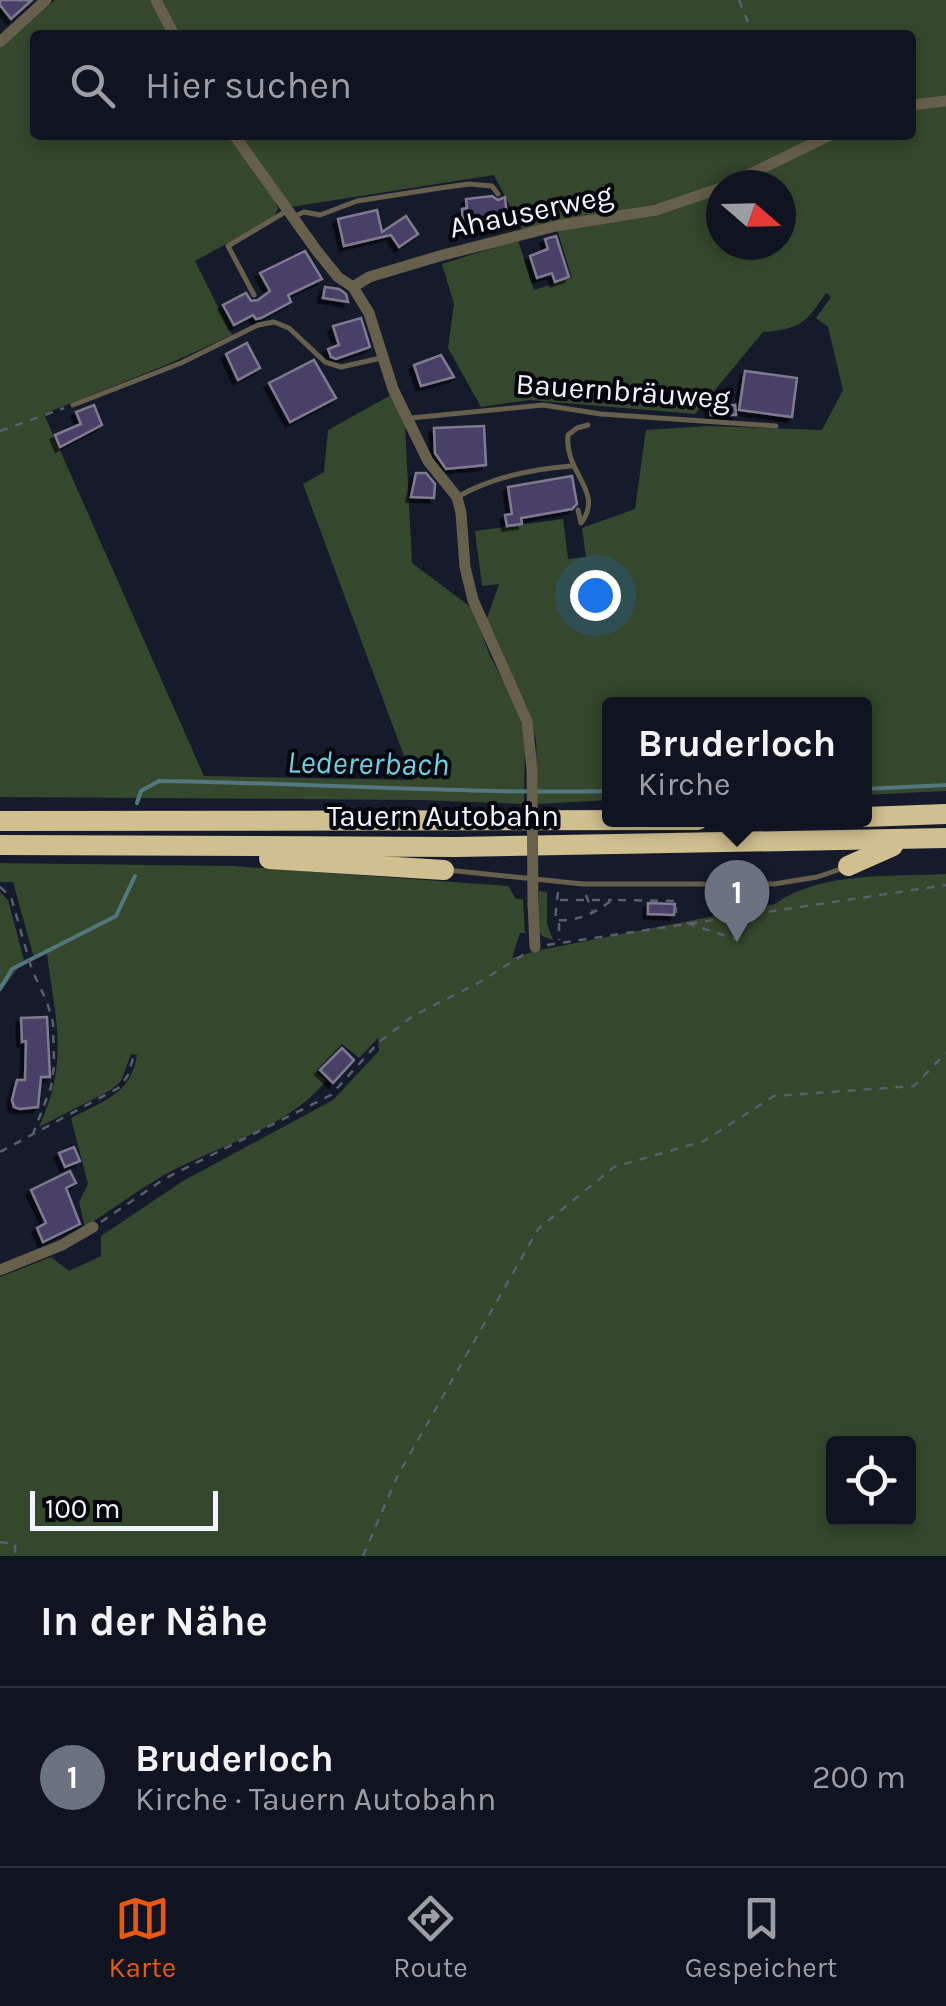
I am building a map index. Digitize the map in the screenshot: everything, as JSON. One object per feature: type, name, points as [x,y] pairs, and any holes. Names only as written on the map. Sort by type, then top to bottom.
[{"type":"highway","points":[[872,817],[946,814]]},
{"type":"highway","name":"Tauern Autobahn","points":[[0,821],[602,820]]},
{"type":"highway","name":"Tauern Autobahn","points":[[0,845],[456,847],[946,838]]},
{"type":"highway","points":[[848,866],[904,840]]},
{"type":"highway","points":[[183,846],[234,858],[444,870]]},
{"type":"street","points":[[0,42],[46,0]]},
{"type":"street","points":[[156,0],[171,30]]},
{"type":"street","points":[[916,104],[946,101]]},
{"type":"street","points":[[238,140],[338,278],[353,286],[369,313],[380,358],[407,418],[428,461],[456,498],[473,600],[526,720],[532,769],[534,947]]},
{"type":"street","points":[[759,170],[820,140]]},
{"type":"street","name":"Ahauserweg","points":[[353,286],[443,255],[556,226],[656,210],[706,193]]},
{"type":"street","points":[[0,1270],[62,1245],[93,1227]]},
{"type":"lane","points":[[254,294],[228,246],[290,214],[320,215],[357,201],[469,184],[492,186],[498,194]]},
{"type":"lane","points":[[73,405],[181,364],[258,325],[274,322],[288,328],[325,362],[341,367],[380,358]]},
{"type":"lane","name":"Bauernbräuweg","points":[[407,418],[542,405],[601,414],[776,426]]},
{"type":"lane","points":[[578,510],[581,523],[590,512],[590,502],[571,466],[568,435],[588,425]]},
{"type":"lane","points":[[456,498],[476,487],[521,474],[571,466]]},
{"type":"lane","points":[[444,870],[584,884],[774,884],[817,878],[848,866]]},
{"type":"path","points":[[738,0],[751,30]]},
{"type":"path","points":[[0,432],[73,405]]},
{"type":"path","points":[[557,881],[560,943]]},
{"type":"path","points":[[584,884],[593,912]]},
{"type":"path","points":[[93,1227],[164,1179],[331,1095],[378,1043],[413,1016],[480,982],[534,947],[946,884]]},
{"type":"path","points":[[0,887],[11,897],[52,1022],[51,1087],[33,1134]]},
{"type":"path","points":[[559,900],[676,900],[676,913]]},
{"type":"path","points":[[558,922],[593,912],[612,900]]},
{"type":"path","points":[[685,923],[738,940]]},
{"type":"path","points":[[0,1152],[120,1086],[135,1052]]},
{"type":"path","points":[[363,1556],[397,1477],[538,1229],[614,1167],[704,1141],[774,1096],[914,1086],[946,1053]]},
{"type":"path","points":[[0,1542],[15,1544],[15,1556]]},
{"type":"green space","points":[[55,0],[153,0],[168,30],[30,30],[30,140],[233,140],[278,209],[272,219],[195,261],[232,335],[44,414],[204,776],[413,780],[303,484],[324,472],[328,430],[391,395],[405,425],[412,563],[472,608],[490,656],[519,711],[525,740],[524,804],[0,797],[0,48]]},
{"type":"green space","points":[[160,0],[946,0],[946,98],[916,101],[916,30],[176,30]]},
{"type":"green space","points":[[946,105],[946,791],[872,795],[872,697],[602,697],[602,800],[538,804],[536,740],[528,710],[486,621],[499,584],[482,586],[475,531],[563,519],[568,559],[586,557],[582,528],[635,509],[646,430],[708,426],[822,430],[843,390],[828,327],[816,318],[831,297],[826,293],[800,323],[763,332],[695,414],[529,400],[481,407],[448,348],[454,304],[442,264],[518,240],[534,290],[572,278],[557,229],[706,196],[706,260],[796,260],[796,170],[768,170],[829,140],[916,140],[916,109]]},
{"type":"green space","points":[[243,140],[810,140],[753,170],[706,170],[706,189],[671,201],[522,229],[494,175],[291,207]]},
{"type":"green space","points":[[0,863],[233,866],[508,886],[516,899],[523,899],[525,933],[520,933],[512,958],[775,904],[793,893],[835,881],[946,874],[946,1556],[0,1556],[0,1277],[51,1257],[69,1271],[101,1256],[101,1236],[183,1181],[333,1100],[379,1051],[378,1038],[359,1058],[342,1044],[316,1071],[326,1081],[291,1112],[164,1175],[85,1227],[79,1202],[88,1184],[71,1118],[114,1095],[129,1079],[137,1055],[131,1054],[121,1081],[111,1090],[39,1127],[54,1082],[56,1022],[47,954],[34,958],[13,882],[0,882]]},
{"type":"green space","points":[[539,891],[547,892],[547,924],[553,940],[542,936],[538,928]]},
{"type":"green space","points":[[0,892],[8,900],[24,960],[0,992]]},
{"type":"building","points":[[0,0],[32,0],[11,19]]},
{"type":"building","points":[[492,196],[498,200],[505,197],[507,218],[463,224],[466,199]]},
{"type":"building","points":[[377,210],[382,232],[406,216],[418,234],[399,247],[391,235],[344,246],[338,219]]},
{"type":"building","points":[[556,236],[569,277],[555,282],[552,273],[537,278],[530,256],[548,249],[545,239]]},
{"type":"building","points":[[305,251],[322,279],[288,295],[291,302],[261,318],[253,315],[234,325],[223,305],[246,293],[251,301],[258,300],[270,291],[260,273]]},
{"type":"building","points":[[325,287],[339,289],[348,302],[323,298]]},
{"type":"building","points":[[361,318],[370,347],[336,359],[331,357],[328,349],[339,345],[333,326]]},
{"type":"building","points":[[247,343],[260,368],[238,380],[226,354]]},
{"type":"building","points":[[441,355],[454,377],[421,386],[414,365]]},
{"type":"building","points":[[314,360],[336,398],[290,422],[269,383]]},
{"type":"building","points":[[745,371],[797,378],[792,417],[739,410]]},
{"type":"building","points":[[94,405],[102,425],[60,447],[55,435],[81,424],[76,412]]},
{"type":"building","points":[[735,405],[736,415],[711,415],[710,408]]},
{"type":"building","points":[[484,426],[486,465],[446,469],[435,453],[434,428]]},
{"type":"building","points":[[416,473],[426,473],[435,484],[434,498],[411,497]]},
{"type":"building","points":[[572,476],[577,504],[572,509],[521,518],[522,524],[507,526],[505,515],[512,514],[508,487]]},
{"type":"building","points":[[648,903],[675,904],[674,915],[648,914]]},
{"type":"building","points":[[47,1017],[50,1077],[41,1077],[38,1107],[20,1109],[14,1107],[12,1100],[17,1080],[25,1080],[26,1041],[22,1042],[21,1018]]},
{"type":"building","points":[[342,1048],[354,1060],[333,1083],[320,1070]]},
{"type":"building","points":[[74,1147],[80,1161],[65,1167],[59,1153]]},
{"type":"building","points":[[70,1171],[76,1183],[66,1188],[80,1224],[43,1242],[37,1228],[46,1223],[31,1190]]},
{"type":"waterway","name":"Ledererbach","points":[[137,803],[141,791],[159,781],[602,791]]},
{"type":"waterway","name":"Ledererbach","points":[[872,789],[946,785]]},
{"type":"waterway","name":"Ledererbach","points":[[0,989],[12,969],[116,916],[135,876]]},
{"type":"place","name":"Bruderloch","points":[[737,942]]}]
